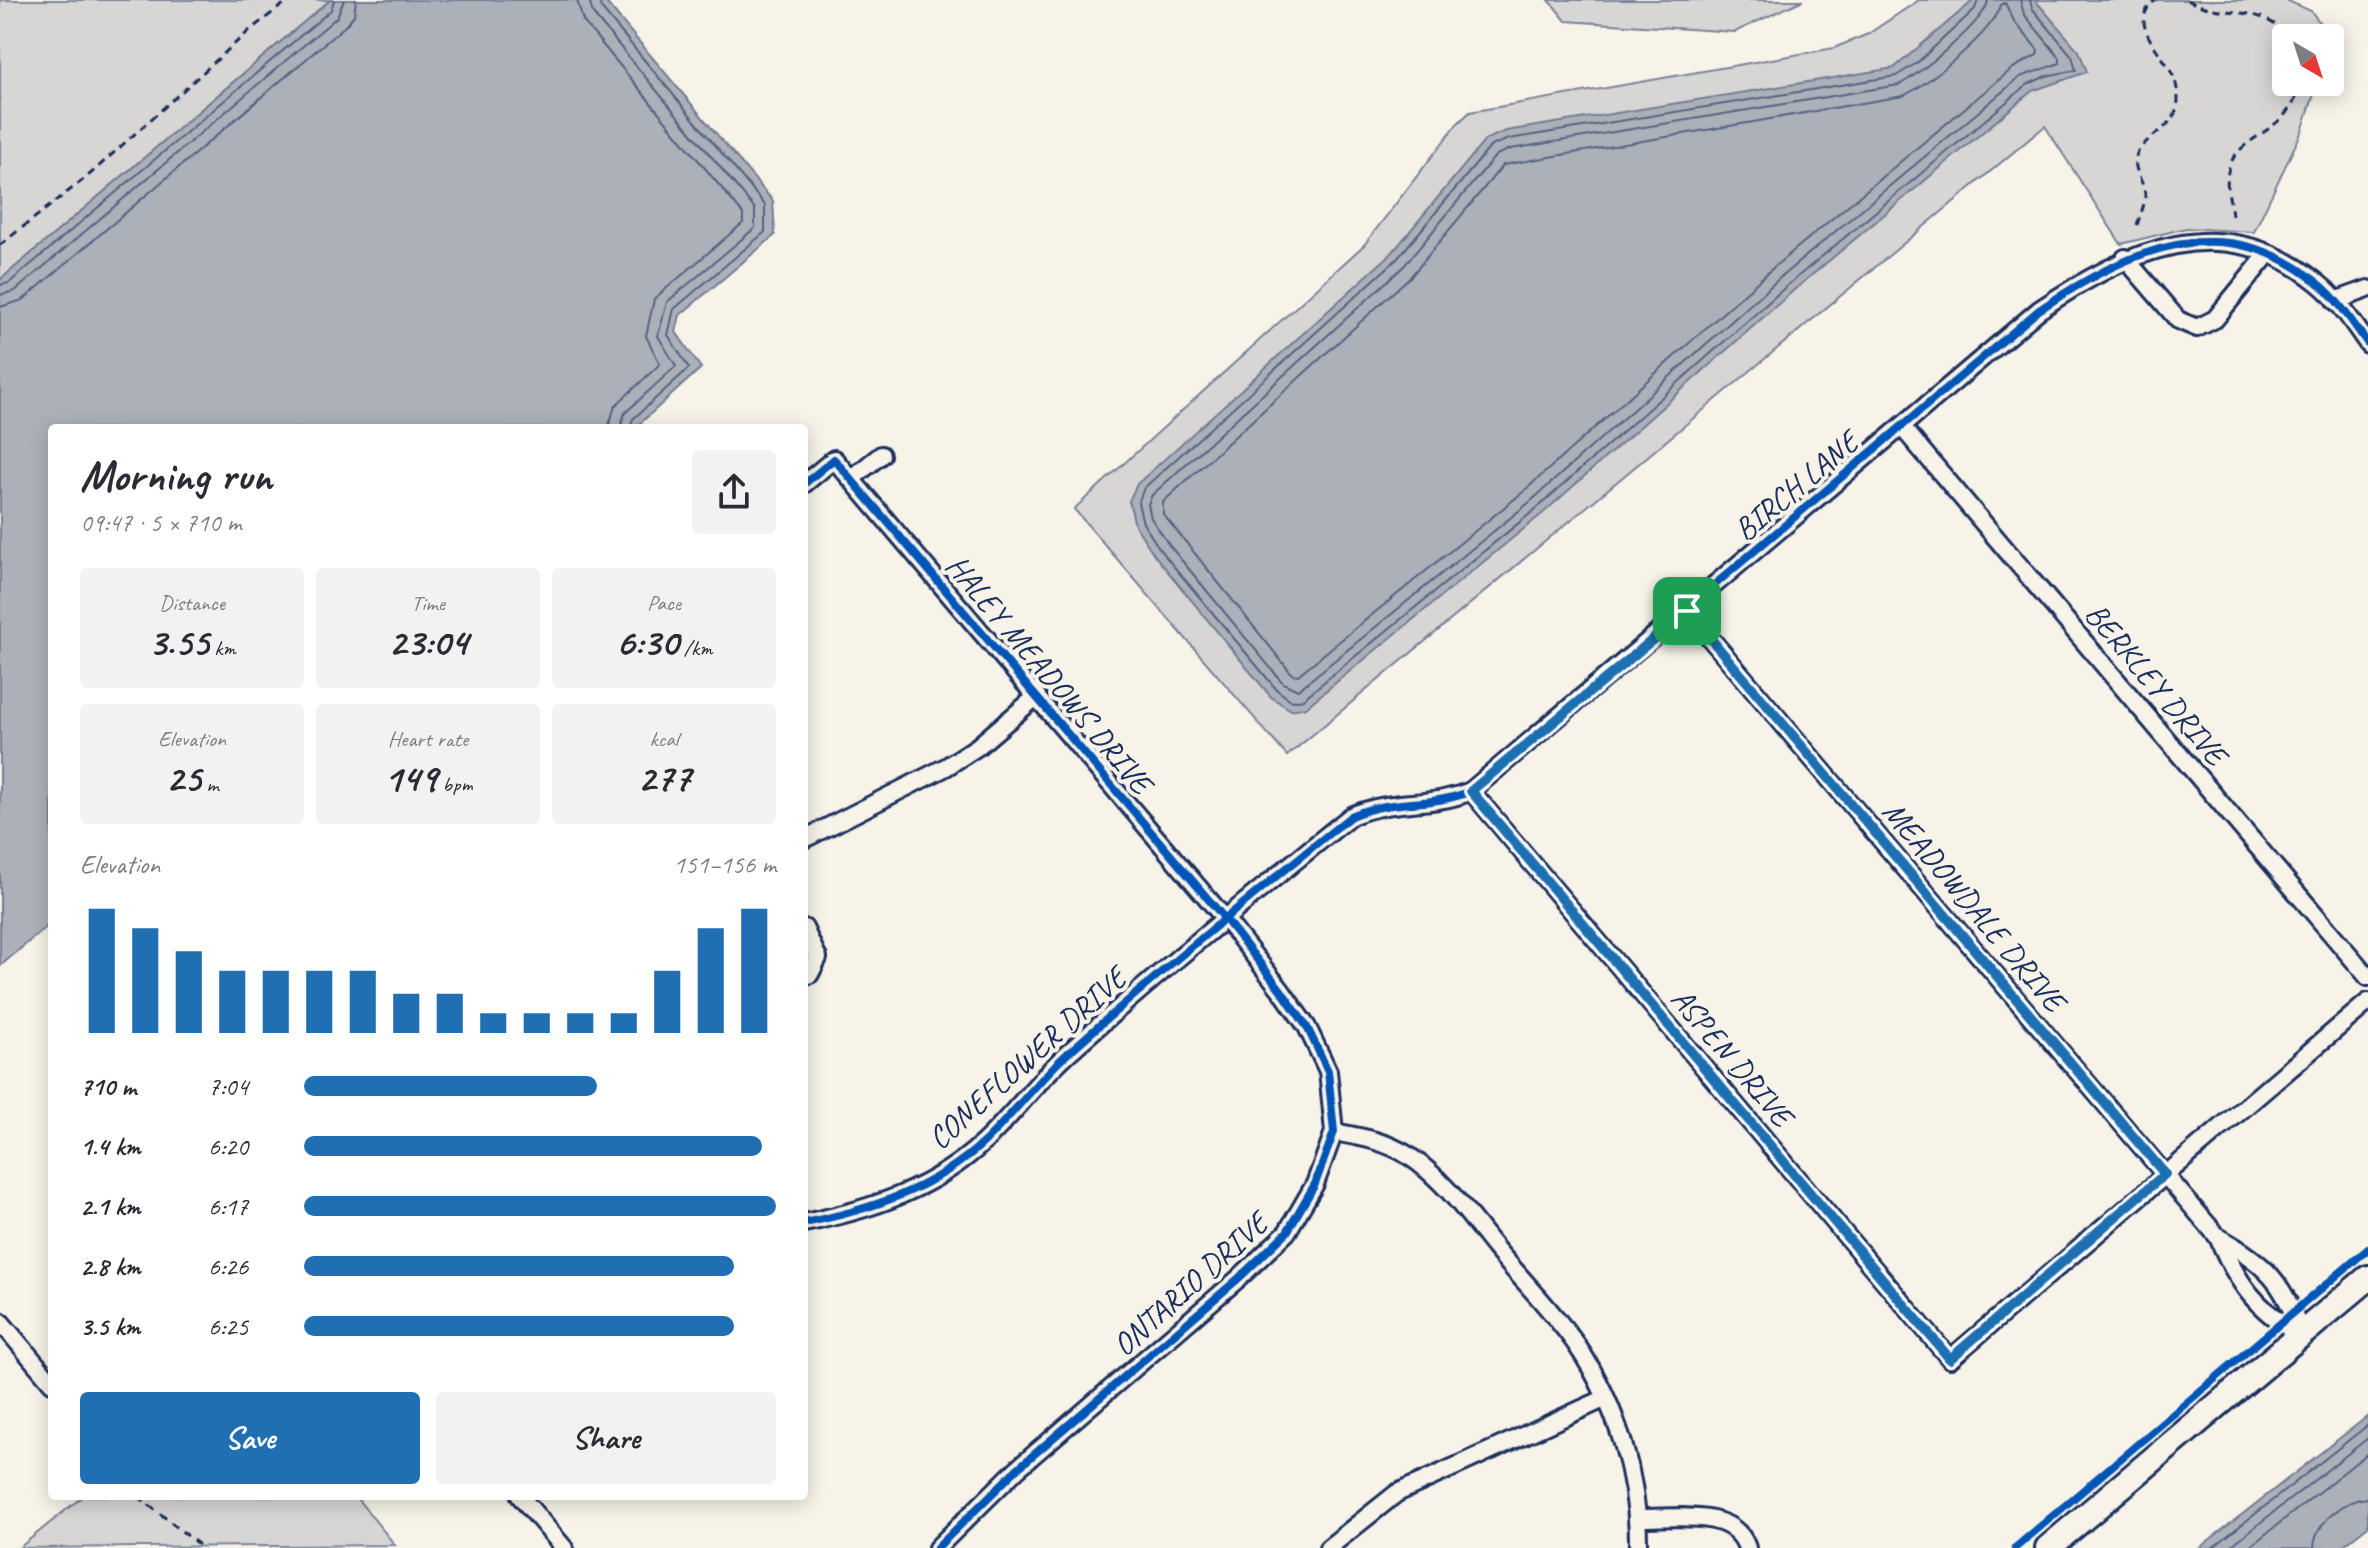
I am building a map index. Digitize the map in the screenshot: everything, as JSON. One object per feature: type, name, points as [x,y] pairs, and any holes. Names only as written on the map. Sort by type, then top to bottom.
[{"type":"street","name":"BIRCH LANE","points":[[1226,920],[1351,816],[1378,804],[1443,802],[1471,791],[2039,310],[2125,258],[2177,243],[2215,241],[2268,254],[2288,262],[2320,284],[2368,344]]},
{"type":"street","points":[[2125,258],[2178,320],[2197,328],[2215,319],[2268,254]]},
{"type":"street","points":[[2335,301],[2368,289]]},
{"type":"street","name":"BERKLEY DRIVE","points":[[1902,427],[2368,977]]},
{"type":"street","points":[[851,479],[881,455]]},
{"type":"street","name":"HALEY MEADOWS DRIVE","points":[[808,481],[834,459],[1226,920]]},
{"type":"street","name":"MEADOWDALE DRIVE","points":[[1687,611],[2218,1237],[2232,1272],[2270,1318],[2301,1335]]},
{"type":"street","points":[[808,837],[946,767],[977,747],[1037,696]]},
{"type":"street","name":"ASPEN DRIVE","points":[[1471,791],[1950,1359],[2165,1174]]},
{"type":"street","name":"ONTARIO DRIVE","points":[[937,1548],[1007,1478],[1239,1278],[1287,1232],[1315,1184],[1334,1132],[1328,1071],[1307,1027],[1226,920]]},
{"type":"street","name":"CONEFLOWER DRIVE","points":[[808,1222],[849,1214],[901,1196],[952,1168],[985,1142],[1066,1055],[1226,920]]},
{"type":"street","points":[[808,937],[818,958],[808,975]]},
{"type":"street","points":[[2165,1174],[2368,1002]]},
{"type":"street","points":[[1334,1132],[1375,1139],[1410,1156],[1447,1189],[1578,1347],[1606,1398],[1628,1455],[1638,1518],[1638,1548]]},
{"type":"street","name":"MEADOWDALE DRIVE","points":[[2218,1237],[2253,1256],[2291,1300],[2301,1335]]},
{"type":"street","points":[[2048,1548],[2368,1278]]},
{"type":"street","points":[[0,1321],[48,1378]]},
{"type":"street","points":[[1328,1548],[1397,1493],[1606,1398]]},
{"type":"street","points":[[523,1500],[564,1548]]},
{"type":"street","points":[[1638,1518],[1724,1520],[1741,1533],[1747,1548]]},
{"type":"path","points":[[0,245],[80,183],[250,30],[289,0]]},
{"type":"path","points":[[2137,225],[2145,193],[2136,170],[2136,157],[2142,147],[2165,130],[2173,117],[2178,97],[2176,83],[2143,24],[2144,12],[2156,0]]},
{"type":"path","points":[[2187,0],[2207,10],[2266,16],[2274,24]]},
{"type":"path","points":[[2232,216],[2227,174],[2232,160],[2241,149],[2282,121],[2298,96]]},
{"type":"path","points":[[143,1500],[203,1548]]},
{"type":"shaded area","points":[[0,0],[330,0],[0,280]]},
{"type":"shaded area","points":[[1549,0],[1803,0],[1735,32],[1566,21]]},
{"type":"shaded area","points":[[1919,0],[2286,0],[2311,11],[2321,24],[2272,24],[2272,96],[2313,96],[2302,131],[2254,232],[2186,228],[2121,244],[2045,126],[1287,756],[1074,509],[1364,245],[1457,124],[1470,112],[1834,48],[1868,34]]},
{"type":"shaded area","points":[[78,1500],[358,1500],[395,1545],[19,1548]]},
{"type":"water","points":[[330,0],[604,0],[773,201],[775,235],[680,315],[676,332],[701,368],[639,424],[48,424],[48,925],[0,966],[0,280]]},
{"type":"water","points":[[1974,0],[2035,0],[2079,51],[2087,72],[2032,91],[1794,290],[1542,514],[1306,707],[1291,710],[1271,697],[1155,556],[1135,525],[1129,501],[1137,484],[1392,253],[1486,139],[1506,131],[1894,68]]},
{"type":"water","points":[[2368,1416],[2368,1526],[2340,1548],[2199,1548]]},
{"type":"cycle path","points":[[808,1222],[900,1195],[944,1173],[965,1158],[995,1132],[1067,1054],[1351,816],[1367,810],[1440,800],[1471,791],[2039,310],[2072,289],[2141,255],[2176,245],[2211,242],[2246,246],[2282,259],[2318,283],[2339,304],[2368,344]]},
{"type":"cycle path","points":[[808,481],[834,459],[1226,920],[1307,1027],[1328,1071],[1334,1132],[1315,1184],[1287,1232],[1239,1278],[1017,1469],[937,1548]]},
{"type":"cycle path","points":[[2015,1548],[2368,1249]]},
{"type":"route","points":[[1687,611],[2165,1174],[1950,1359],[1471,791],[1687,611]]}]
